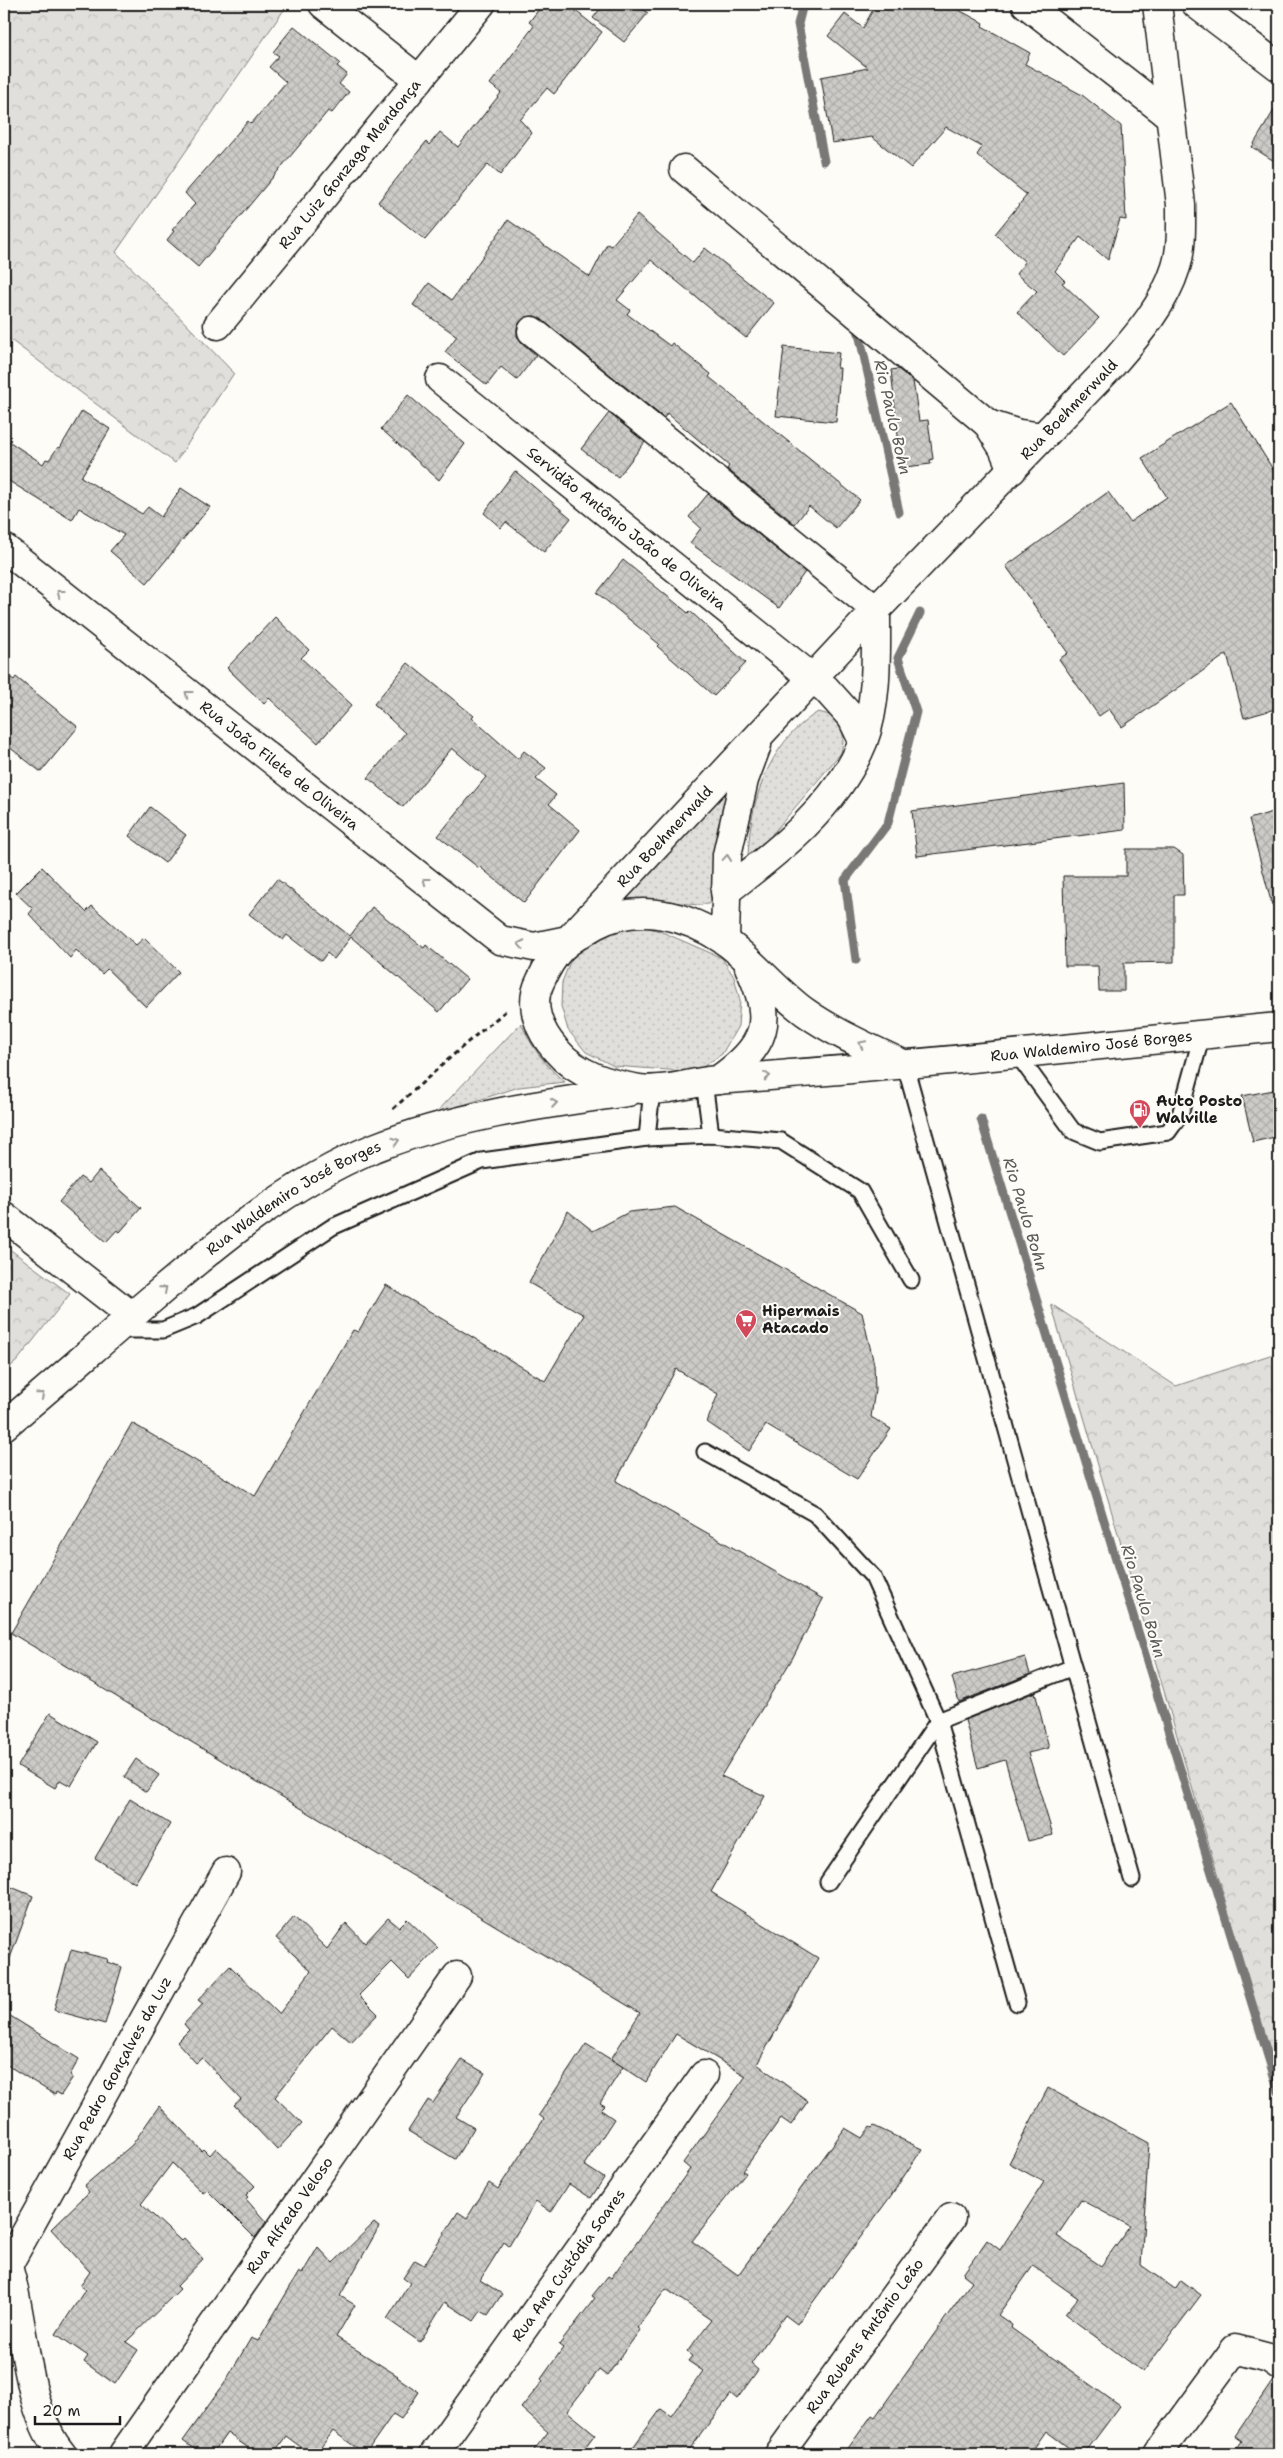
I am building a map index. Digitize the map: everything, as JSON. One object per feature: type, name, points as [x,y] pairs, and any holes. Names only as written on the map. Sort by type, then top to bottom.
[{"type":"street","points":[[323,4],[419,80]]},
{"type":"street","name":"Rua Luiz Gonzaga Mendonça","points":[[218,325],[481,4]]},
{"type":"street","points":[[1026,4],[1170,116]]},
{"type":"street","name":"Rua Boehmerwald","points":[[537,986],[553,954],[876,610],[1110,367],[1141,331],[1163,297],[1176,266],[1181,235],[1181,205],[1157,4]]},
{"type":"street","points":[[1196,4],[1279,67]]},
{"type":"street","points":[[684,168],[988,424],[1003,448],[1012,470]]},
{"type":"street","points":[[532,331],[876,610],[876,668],[872,699],[863,740],[853,763],[837,786],[801,829],[770,857],[725,892]]},
{"type":"street","name":"Servidão Antônio João de Oliveira","points":[[440,379],[812,678],[840,702],[852,718],[863,740]]},
{"type":"street","points":[[988,424],[1019,434],[1043,437]]},
{"type":"street","name":"Rua João Filete de Oliveira","points":[[4,548],[500,940],[534,947],[568,940]]},
{"type":"street","name":"Rua Boehmerwald","points":[[725,941],[727,855],[733,820],[744,780],[762,732]]},
{"type":"street","points":[[568,940],[608,918],[632,913],[663,913],[693,923],[725,941],[779,992],[808,1014],[842,1034],[905,1065]]},
{"type":"street","points":[[711,1081],[740,1065],[756,1046],[764,1022],[761,992],[745,959]]},
{"type":"street","points":[[537,986],[536,1014],[543,1035],[562,1057],[580,1072],[605,1081],[647,1089]]},
{"type":"street","name":"Rua Waldemiro José Borges","points":[[4,1426],[194,1263],[254,1218],[335,1166],[375,1148],[433,1129],[548,1103],[711,1081],[905,1065],[1279,1027]]},
{"type":"street","points":[[4,1216],[124,1323]]},
{"type":"street","name":"Rua Pedro Gonçalves da Luz","points":[[6,2260],[226,1872]]},
{"type":"street","name":"Rua Alfredo Veloso","points":[[123,2454],[456,1976]]},
{"type":"street","name":"Rua Ana Custódia Soares","points":[[434,2454],[704,2075]]},
{"type":"street","name":"Rua Rubens Antônio Leão","points":[[779,2454],[951,2218]]},
{"type":"street","points":[[6,2260],[38,2402],[46,2428],[62,2454]]},
{"type":"street","points":[[1158,2454],[1235,2349],[1269,2358],[1279,2365]]},
{"type":"lane","points":[[1017,1054],[1073,1131],[1100,1142],[1168,1132],[1180,1115],[1202,1034]]},
{"type":"lane","points":[[905,1065],[1132,1879]]},
{"type":"lane","points":[[711,1081],[711,1135]]},
{"type":"lane","points":[[647,1089],[647,1138]]},
{"type":"lane","points":[[124,1323],[163,1330],[197,1316],[332,1227],[482,1161],[647,1138],[711,1135],[781,1141],[860,1191],[911,1280]]},
{"type":"lane","points":[[705,1452],[815,1514],[873,1577],[938,1721],[1017,2003]]},
{"type":"lane","points":[[828,1882],[938,1721],[1073,1667]]},
{"type":"path","points":[[390,1112],[469,1041],[537,986]]},
{"type":"green space","points":[[4,4],[288,4],[116,252],[234,373],[175,463],[4,335]]},
{"type":"green space","points":[[818,712],[833,717],[841,726],[843,738],[841,753],[748,863],[749,841],[757,798],[773,758],[800,725]]},
{"type":"green space","points":[[730,783],[713,900],[708,904],[698,905],[642,899],[618,900]]},
{"type":"green space","points":[[621,926],[641,926],[660,931],[722,958],[734,977],[740,1000],[738,1026],[722,1054],[695,1072],[614,1066],[586,1052],[568,1030],[561,1006],[562,982],[572,957],[589,939]]},
{"type":"green space","points":[[521,1023],[539,1055],[565,1082],[519,1087],[435,1114]]},
{"type":"green space","points":[[4,1245],[70,1294],[17,1361],[4,1372]]},
{"type":"green space","points":[[1051,1304],[1176,1386],[1279,1352],[1279,2085]]},
{"type":"building","points":[[543,4],[567,4],[602,32],[554,94],[547,88],[520,120],[532,133],[500,175],[488,164],[425,240],[378,202],[426,142],[429,145],[440,132],[458,147],[501,93],[490,84],[534,26],[529,22]]},
{"type":"building","points":[[604,4],[635,4],[648,13],[624,42],[593,18]]},
{"type":"building","points":[[876,4],[948,4],[983,23],[982,26],[1030,53],[1025,64],[1082,95],[1121,126],[1126,220],[1120,219],[1108,260],[1080,237],[1055,271],[1065,281],[1062,283],[1099,318],[1063,356],[1017,312],[1037,291],[1016,274],[1025,262],[995,234],[1027,195],[977,155],[982,147],[946,127],[911,168],[872,137],[832,143],[821,77],[868,68],[828,36],[845,14],[863,28]]},
{"type":"building","points":[[294,26],[340,63],[337,66],[347,74],[339,84],[349,92],[332,113],[328,111],[198,267],[167,240],[174,231],[172,230],[195,204],[185,193],[248,121],[251,124],[286,82],[269,67],[279,56],[273,52]]},
{"type":"building","points":[[1279,102],[1279,164],[1252,147]]},
{"type":"building","points":[[637,215],[693,263],[705,248],[774,303],[746,338],[651,260],[617,300],[630,310],[627,314],[670,346],[672,343],[711,374],[709,377],[860,500],[836,528],[809,506],[795,524],[727,469],[729,466],[667,413],[664,418],[541,319],[534,316],[526,317],[517,328],[517,336],[536,355],[517,380],[501,367],[487,385],[445,352],[457,336],[413,305],[429,283],[452,300],[508,220],[590,277],[607,244],[611,246]]},
{"type":"building","points":[[784,347],[839,353],[837,368],[840,368],[836,422],[776,416]]},
{"type":"building","points":[[898,369],[913,381],[919,421],[928,420],[933,459],[930,460],[931,464],[905,467],[905,464],[901,464],[891,370]]},
{"type":"building","points":[[408,395],[465,444],[439,480],[381,429]]},
{"type":"building","points":[[1231,402],[1279,479],[1279,708],[1244,718],[1227,654],[1122,727],[1109,709],[1099,716],[1059,659],[1068,653],[1006,566],[1108,492],[1130,522],[1167,497],[1142,458]]},
{"type":"building","points":[[82,411],[110,429],[81,477],[142,514],[148,507],[161,517],[181,488],[210,507],[147,583],[110,551],[124,535],[79,508],[72,520],[4,478],[4,438],[43,464],[46,459],[49,460],[58,447],[60,448]]},
{"type":"building","points":[[609,413],[645,442],[618,477],[581,449]]},
{"type":"building","points":[[515,471],[571,518],[544,552],[506,522],[501,528],[484,513]]},
{"type":"building","points":[[708,494],[805,572],[779,608],[690,543],[701,528],[689,517]]},
{"type":"building","points":[[623,560],[688,613],[690,611],[746,663],[714,696],[657,646],[659,644],[597,593]]},
{"type":"building","points":[[275,617],[309,650],[301,658],[352,705],[318,743],[269,698],[264,704],[227,668]]},
{"type":"building","points":[[408,663],[474,716],[472,718],[518,759],[524,751],[546,768],[536,779],[556,795],[549,804],[580,830],[524,903],[438,836],[486,777],[452,748],[403,807],[368,778],[405,733],[374,704]]},
{"type":"building","points":[[4,673],[14,680],[16,677],[78,727],[41,772],[4,743]]},
{"type":"building","points":[[1124,783],[1125,830],[917,856],[912,811]]},
{"type":"building","points":[[150,807],[186,835],[165,863],[129,836]]},
{"type":"building","points":[[1279,810],[1279,904],[1272,905],[1249,819]]},
{"type":"building","points":[[1126,849],[1174,849],[1183,855],[1184,895],[1174,895],[1174,962],[1124,963],[1124,991],[1099,991],[1098,966],[1065,966],[1063,876],[1126,876]]},
{"type":"building","points":[[42,867],[86,912],[92,906],[136,945],[144,938],[179,972],[146,1007],[107,969],[102,974],[76,950],[70,958],[29,914],[33,909],[16,893]]},
{"type":"building","points":[[277,879],[350,936],[372,907],[424,948],[426,945],[467,979],[439,1012],[351,937],[334,959],[327,953],[321,961],[287,935],[283,940],[249,914]]},
{"type":"building","points":[[1279,1089],[1279,1136],[1253,1142],[1242,1096]]},
{"type":"building","points":[[99,1171],[141,1208],[120,1232],[117,1230],[106,1242],[59,1202],[80,1177],[89,1183]]},
{"type":"building","points":[[675,1207],[862,1313],[874,1364],[875,1390],[871,1417],[891,1429],[857,1479],[766,1425],[749,1451],[707,1422],[718,1394],[676,1369],[616,1481],[823,1599],[792,1659],[721,1776],[765,1796],[711,1892],[818,1958],[757,2064],[808,2101],[791,2125],[781,2118],[743,2171],[746,2173],[692,2241],[738,2275],[845,2128],[862,2138],[870,2127],[874,2126],[922,2149],[890,2197],[797,2324],[785,2315],[751,2364],[758,2370],[737,2399],[731,2394],[686,2454],[628,2454],[661,2409],[671,2416],[703,2371],[688,2361],[692,2356],[687,2352],[711,2320],[666,2289],[637,2328],[640,2330],[607,2376],[599,2370],[567,2411],[595,2434],[580,2454],[531,2454],[548,2432],[521,2408],[543,2381],[541,2379],[563,2348],[559,2345],[595,2298],[592,2296],[608,2276],[611,2278],[690,2169],[683,2163],[746,2076],[676,2034],[646,2082],[611,2059],[640,2013],[11,1633],[132,1423],[255,1496],[353,1330],[358,1332],[386,1285],[545,1381],[584,1315],[529,1283],[568,1211],[593,1231],[629,1212]]},
{"type":"building","points":[[1025,1657],[1030,1674],[959,1702],[952,1677]]},
{"type":"building","points":[[1035,1692],[1049,1748],[1028,1753],[1053,1835],[1028,1841],[1005,1760],[978,1768],[965,1720]]},
{"type":"building","points":[[50,1713],[97,1742],[71,1786],[60,1780],[55,1788],[18,1766]]},
{"type":"building","points":[[136,1759],[159,1775],[146,1792],[124,1777]]},
{"type":"building","points":[[130,1799],[170,1824],[135,1883],[95,1858]]},
{"type":"building","points":[[4,1884],[33,1896],[6,1969],[4,1969]]},
{"type":"building","points":[[294,1917],[327,1949],[346,1923],[365,1943],[388,1918],[399,1927],[407,1919],[438,1948],[409,1979],[392,1962],[359,1995],[378,2014],[351,2042],[332,2026],[275,2097],[302,2123],[277,2150],[234,2105],[241,2099],[202,2058],[196,2063],[177,2042],[189,2030],[184,2024],[203,2004],[198,2000],[230,1966],[279,2014],[311,1971],[276,1938]]},
{"type":"building","points":[[71,1950],[108,1959],[107,1962],[122,1967],[105,2024],[54,2010]]},
{"type":"building","points":[[4,2012],[79,2059],[70,2075],[73,2077],[61,2095],[56,2092],[55,2095],[4,2063]]},
{"type":"building","points":[[586,2044],[623,2067],[600,2103],[605,2106],[601,2110],[614,2119],[584,2165],[604,2178],[591,2198],[569,2184],[551,2212],[536,2201],[509,2246],[504,2242],[480,2280],[502,2294],[488,2315],[481,2311],[474,2321],[445,2302],[420,2342],[387,2319],[410,2283],[403,2278],[415,2260],[424,2265],[458,2212],[467,2218],[489,2183],[498,2189],[544,2119],[539,2115]]},
{"type":"building","points":[[462,2060],[485,2073],[456,2117],[474,2128],[455,2159],[408,2131],[428,2100],[433,2103]]},
{"type":"building","points":[[1048,2088],[1149,2143],[1141,2265],[1175,2289],[1181,2280],[1201,2295],[1143,2372],[1065,2314],[1078,2298],[1033,2266],[998,2315],[1012,2325],[1011,2328],[1120,2406],[1084,2454],[1077,2454],[1046,2431],[1030,2454],[844,2454],[872,2415],[875,2417],[972,2281],[963,2274],[987,2240],[1000,2250],[1044,2182],[1009,2163]],"holes":[[[1081,2200],[1130,2226],[1101,2266],[1057,2236]]]},
{"type":"building","points":[[159,2106],[202,2151],[204,2149],[210,2155],[216,2148],[255,2186],[246,2195],[248,2197],[246,2199],[266,2222],[255,2238],[207,2190],[203,2193],[172,2163],[141,2204],[181,2241],[184,2238],[203,2259],[177,2286],[180,2289],[126,2342],[138,2350],[115,2384],[84,2362],[88,2356],[56,2334],[85,2290],[80,2286],[90,2272],[51,2229],[89,2192],[84,2186],[132,2145]]},
{"type":"building","points":[[374,2223],[379,2227],[340,2296],[355,2305],[336,2337],[398,2376],[419,2392],[401,2419],[393,2414],[365,2454],[333,2431],[316,2454],[310,2454],[286,2436],[273,2454],[257,2454],[227,2433],[212,2454],[201,2454],[183,2441],[224,2384],[251,2338],[258,2341],[299,2272],[302,2274],[318,2247],[333,2263]]},
{"type":"building","points":[[1274,2379],[1279,2380],[1279,2454],[1233,2454],[1242,2441],[1235,2436]]},
{"type":"waterway","name":"Rio Paulo Bohn","points":[[803,4],[798,24],[824,161]]},
{"type":"waterway","name":"Rio Paulo Bohn","points":[[858,329],[899,512]]},
{"type":"waterway","name":"Rio Paulo Bohn","points":[[856,960],[845,880],[888,823],[916,712],[898,658],[920,613]]},
{"type":"waterway","name":"Rio Paulo Bohn","points":[[981,1119],[1279,2092]]},
{"type":"place","name":"Auto Posto Walville","points":[[1140,1129]]},
{"type":"place","name":"Hipermais Atacado","points":[[746,1339]]}]
